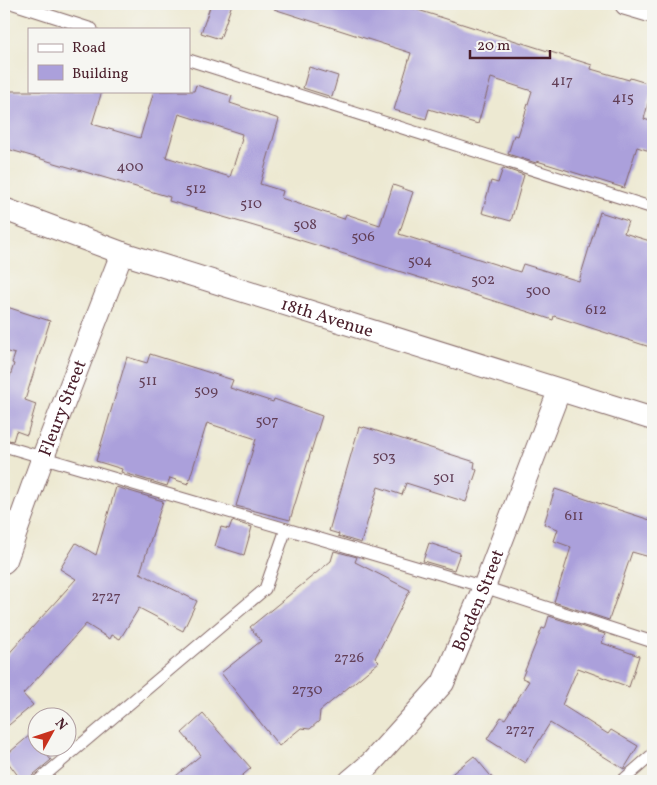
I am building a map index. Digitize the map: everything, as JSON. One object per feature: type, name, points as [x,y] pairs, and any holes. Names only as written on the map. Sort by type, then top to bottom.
[{"type":"street","points":[[626,4],[653,12]]},
{"type":"street","name":"18th Avenue","points":[[4,209],[122,252],[653,419]]},
{"type":"street","name":"Fleury Street","points":[[4,562],[122,252]]},
{"type":"street","name":"Borden Street","points":[[350,781],[370,764],[443,683],[484,586],[559,391]]},
{"type":"lane","points":[[14,4],[89,28]]},
{"type":"lane","points":[[190,60],[653,208]]},
{"type":"lane","points":[[4,446],[484,586],[653,642]]},
{"type":"lane","points":[[38,781],[265,589],[286,529]]},
{"type":"lane","points":[[622,781],[653,754]]},
{"type":"building","points":[[211,4],[232,4],[220,39],[201,33]]},
{"type":"building","points":[[275,4],[399,4],[592,65],[591,69],[653,85],[644,119],[653,122],[653,152],[637,147],[624,188],[508,154],[514,135],[518,136],[532,91],[491,78],[478,124],[429,109],[426,119],[394,110],[411,53],[274,9]]},
{"type":"building","points":[[309,67],[338,76],[332,97],[303,88]]},
{"type":"building","points":[[196,85],[232,96],[230,103],[279,119],[260,184],[283,191],[281,198],[344,219],[346,214],[380,225],[393,185],[413,192],[399,234],[520,272],[523,264],[579,281],[600,212],[628,221],[624,233],[653,242],[653,348],[554,316],[553,320],[271,231],[169,201],[170,197],[4,148],[4,91],[102,92],[92,124],[140,138],[154,92],[194,91]],"holes":[[[179,114],[242,134],[230,177],[166,157]]]},
{"type":"building","points":[[503,168],[524,175],[511,221],[482,213],[491,181],[498,183]]},
{"type":"building","points":[[4,306],[50,321],[25,400],[36,404],[27,435],[16,431],[13,441],[4,439],[4,394],[14,364],[12,363],[15,354],[4,351]]},
{"type":"building","points":[[150,354],[233,380],[230,388],[273,402],[274,399],[322,416],[290,520],[236,506],[256,439],[207,423],[188,484],[170,478],[167,486],[121,472],[122,469],[96,461],[127,357],[147,363]]},
{"type":"building","points":[[359,427],[475,462],[474,468],[477,470],[466,502],[406,483],[402,495],[378,487],[361,543],[338,536],[339,534],[329,531]]},
{"type":"building","points":[[116,487],[163,501],[140,573],[197,601],[183,631],[139,608],[120,639],[112,635],[110,639],[86,624],[23,694],[33,705],[4,729],[4,659],[76,579],[60,569],[76,543],[96,555]]},
{"type":"building","points":[[555,489],[653,521],[653,558],[632,552],[609,620],[554,602],[571,547],[554,541],[558,529],[544,524]]},
{"type":"building","points":[[232,521],[252,527],[244,555],[215,546],[221,527],[229,529]]},
{"type":"building","points":[[429,543],[460,553],[454,570],[423,561]]},
{"type":"building","points":[[334,551],[357,557],[355,562],[410,590],[375,658],[379,662],[320,711],[319,721],[310,729],[301,728],[279,746],[221,673],[261,641],[250,627],[331,561]]},
{"type":"building","points":[[549,616],[605,634],[602,643],[639,656],[629,687],[578,668],[562,705],[608,734],[611,730],[638,746],[624,769],[550,723],[525,763],[487,739],[501,717],[505,719],[529,681],[522,678],[542,628],[545,629]]},
{"type":"building","points":[[203,714],[251,768],[236,781],[170,781],[201,755],[182,733]]},
{"type":"building","points":[[28,737],[28,758],[49,758],[51,760],[33,775],[30,781],[22,781],[4,757]]},
{"type":"building","points":[[474,756],[495,781],[443,781]]}]
